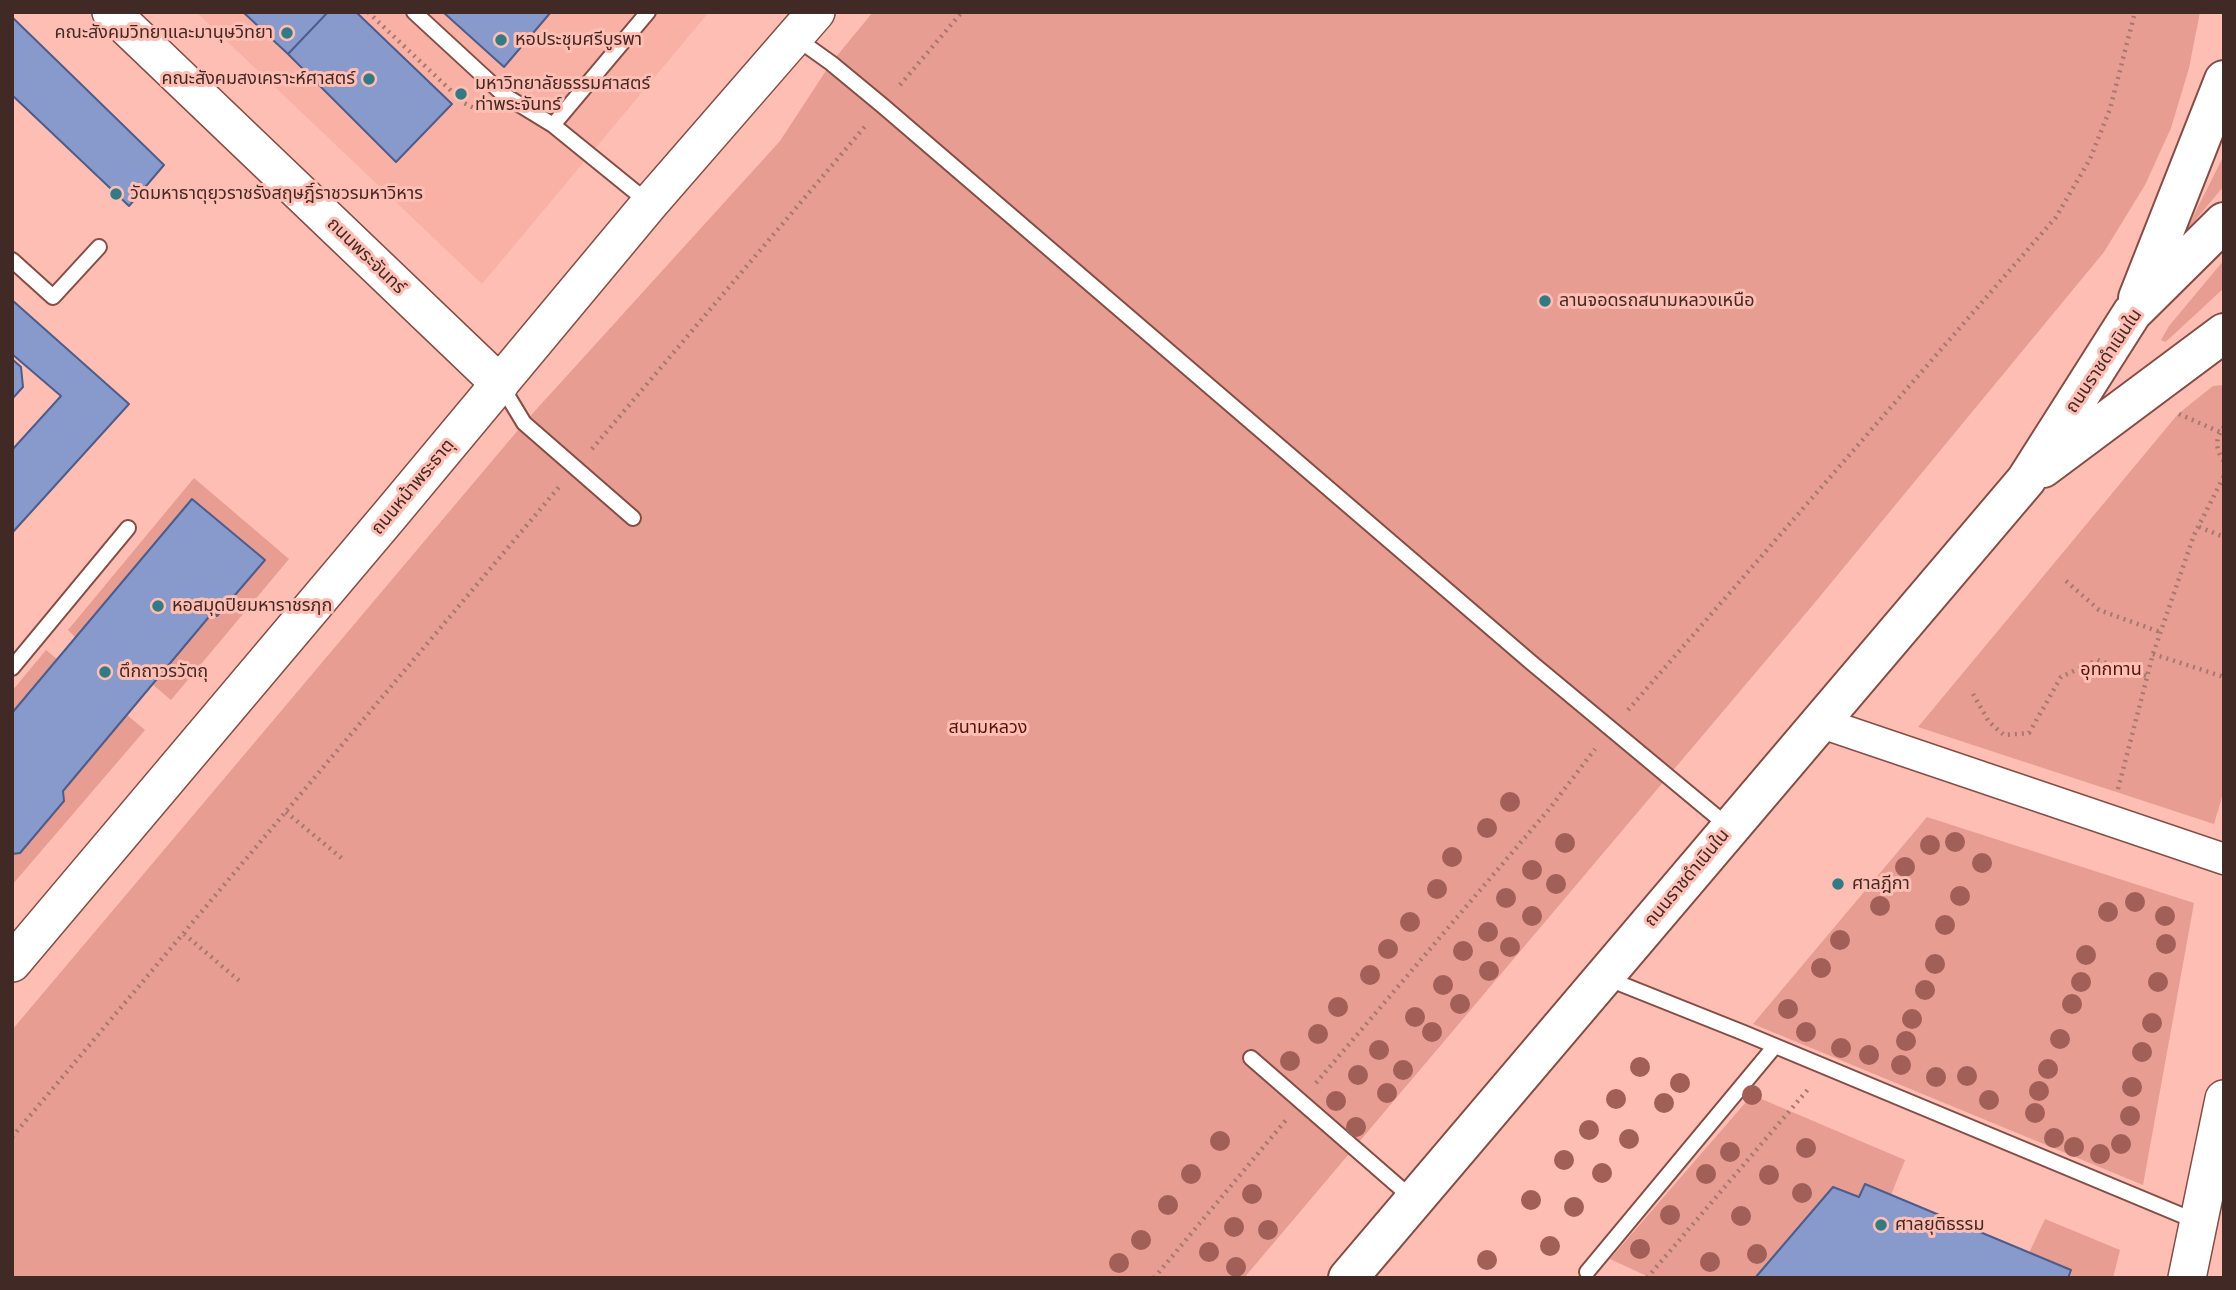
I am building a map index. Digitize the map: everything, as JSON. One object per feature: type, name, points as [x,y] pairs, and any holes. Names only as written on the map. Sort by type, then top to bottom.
[{"type":"main road","points":[[2132,313],[2224,80]]},
{"type":"main road","name":"ถนนราชดำเนินใน","points":[[1348,1278],[2026,480],[2132,313],[2224,222]]},
{"type":"main road","name":"ถนนราชดำเนินใน","points":[[2026,480],[2207,359],[2224,333]]},
{"type":"street","name":"ถนนพระจันทร์","points":[[110,12],[500,383]]},
{"type":"street","name":"ถนนหน้าพระธาตุ","points":[[12,963],[650,204],[805,25]]},
{"type":"street","points":[[1819,722],[2224,859]]},
{"type":"street","points":[[2187,1278],[2224,1099]]},
{"type":"lane","points":[[414,12],[504,95],[553,125],[650,204]]},
{"type":"lane","points":[[553,125],[648,12]]},
{"type":"lane","points":[[805,25],[831,63],[1611,730],[1730,828]]},
{"type":"lane","points":[[12,260],[53,297],[99,247]]},
{"type":"lane","points":[[500,383],[524,423],[633,518]]},
{"type":"lane","points":[[12,668],[128,528]]},
{"type":"lane","points":[[1604,977],[2199,1223]]},
{"type":"lane","points":[[1590,1276],[1775,1046]]},
{"type":"lane","points":[[1251,1058],[1415,1200]]},
{"type":"path","points":[[12,1138],[962,12]]},
{"type":"path","points":[[1154,1278],[1550,808],[1611,730],[2056,217],[2090,159],[2110,109],[2135,12]]},
{"type":"path","points":[[2178,414],[2222,430],[2217,448],[2224,461]]},
{"type":"path","points":[[2110,821],[2160,632],[2199,527],[2224,476]]},
{"type":"path","points":[[2199,527],[2224,537]]},
{"type":"path","points":[[2066,581],[2099,610],[2160,632]]},
{"type":"path","points":[[2153,654],[2224,677]]},
{"type":"path","points":[[1973,694],[1989,722],[2004,735],[2029,733],[2061,677],[2073,671],[2097,660],[2147,676]]},
{"type":"path","points":[[286,812],[345,861]]},
{"type":"path","points":[[184,934],[242,983]]},
{"type":"path","points":[[1647,1278],[1827,1067]]},
{"type":"shaded area","name":"มหาวิทยาลัยธรรมศาสตร์ ท่าพระจันทร์","points":[[196,12],[709,12],[482,284]]},
{"type":"green space","name":"สนามหลวง","points":[[873,12],[2200,12],[2189,68],[2171,128],[2145,185],[2104,252],[1812,606],[1244,1278],[12,1278],[12,1030],[524,423],[780,141],[831,63]]},
{"type":"green space","points":[[2224,155],[2224,186],[2186,231]]},
{"type":"green space","points":[[2224,260],[2224,288],[2170,338],[2165,342],[2161,340],[2169,326]]},
{"type":"green space","name":"อุทกทาน","points":[[2224,385],[2224,790],[2214,824],[1918,727],[2178,414],[2213,386]]},
{"type":"green space","points":[[194,478],[289,559],[171,700],[152,684],[213,612],[218,615],[264,560],[192,499],[76,638],[68,630]]},
{"type":"green space","points":[[46,650],[57,659],[12,713],[12,691]]},
{"type":"green space","points":[[127,715],[145,730],[12,885],[12,854],[20,852],[64,802],[63,791]]},
{"type":"green space","points":[[1927,817],[2194,903],[2143,1185],[1753,1024]]},
{"type":"green space","points":[[1752,1095],[1905,1160],[1891,1195],[2029,1253],[2045,1219],[2120,1250],[2113,1278],[1651,1278],[1610,1259]]},
{"type":"building","name":"คณะสังคมวิทยาและมานุษวิทยา","points":[[243,12],[328,12],[288,54]]},
{"type":"building","name":"คณะสังคมสงเคราะห์ศาสตร์","points":[[328,12],[356,12],[452,104],[396,162],[288,54]]},
{"type":"building","name":"หอประชุมศรีบูรพา","points":[[443,12],[551,12],[504,67]]},
{"type":"building","points":[[12,17],[164,165],[129,206],[12,95]]},
{"type":"building","points":[[12,300],[129,404],[12,533],[12,450],[61,396],[12,354]]},
{"type":"building","points":[[12,359],[21,367],[23,387],[12,399]]},
{"type":"building","name":"ตึกถาวรวัตถุ","points":[[192,499],[265,560],[217,616],[213,612],[63,791],[64,801],[20,853],[12,854],[12,713]]},
{"type":"building","name":"ศาลยุติธรรม","points":[[1865,1184],[2071,1270],[2068,1278],[1755,1278],[1833,1187],[1859,1197]]},
{"type":"place","name":"คณะสังคมวิทยาและมานุษวิทยา","points":[[287,33]]},
{"type":"place","name":"หอประชุมศรีบูรพา","points":[[501,40]]},
{"type":"place","name":"คณะสังคมสงเคราะห์ศาสตร์","points":[[369,79]]},
{"type":"place","name":"มหาวิทยาลัยธรรมศาสตร์ ท่าพระจันทร์","points":[[461,94]]},
{"type":"place","name":"วัดมหาธาตุยุวราชรังสฤษฎิ์ราชวรมหาวิหาร","points":[[116,194]]},
{"type":"place","name":"ลานจอดรถสนามหลวงเหนือ","points":[[1545,301]]},
{"type":"place","name":"หอสมุดปิยมหาราชรฦก","points":[[158,606]]},
{"type":"place","name":"ตึกถาวรวัตถุ","points":[[105,672]]},
{"type":"place","name":"ศาลฎีกา","points":[[1838,884]]},
{"type":"place","name":"ศาลยุติธรรม","points":[[1881,1225]]}]
